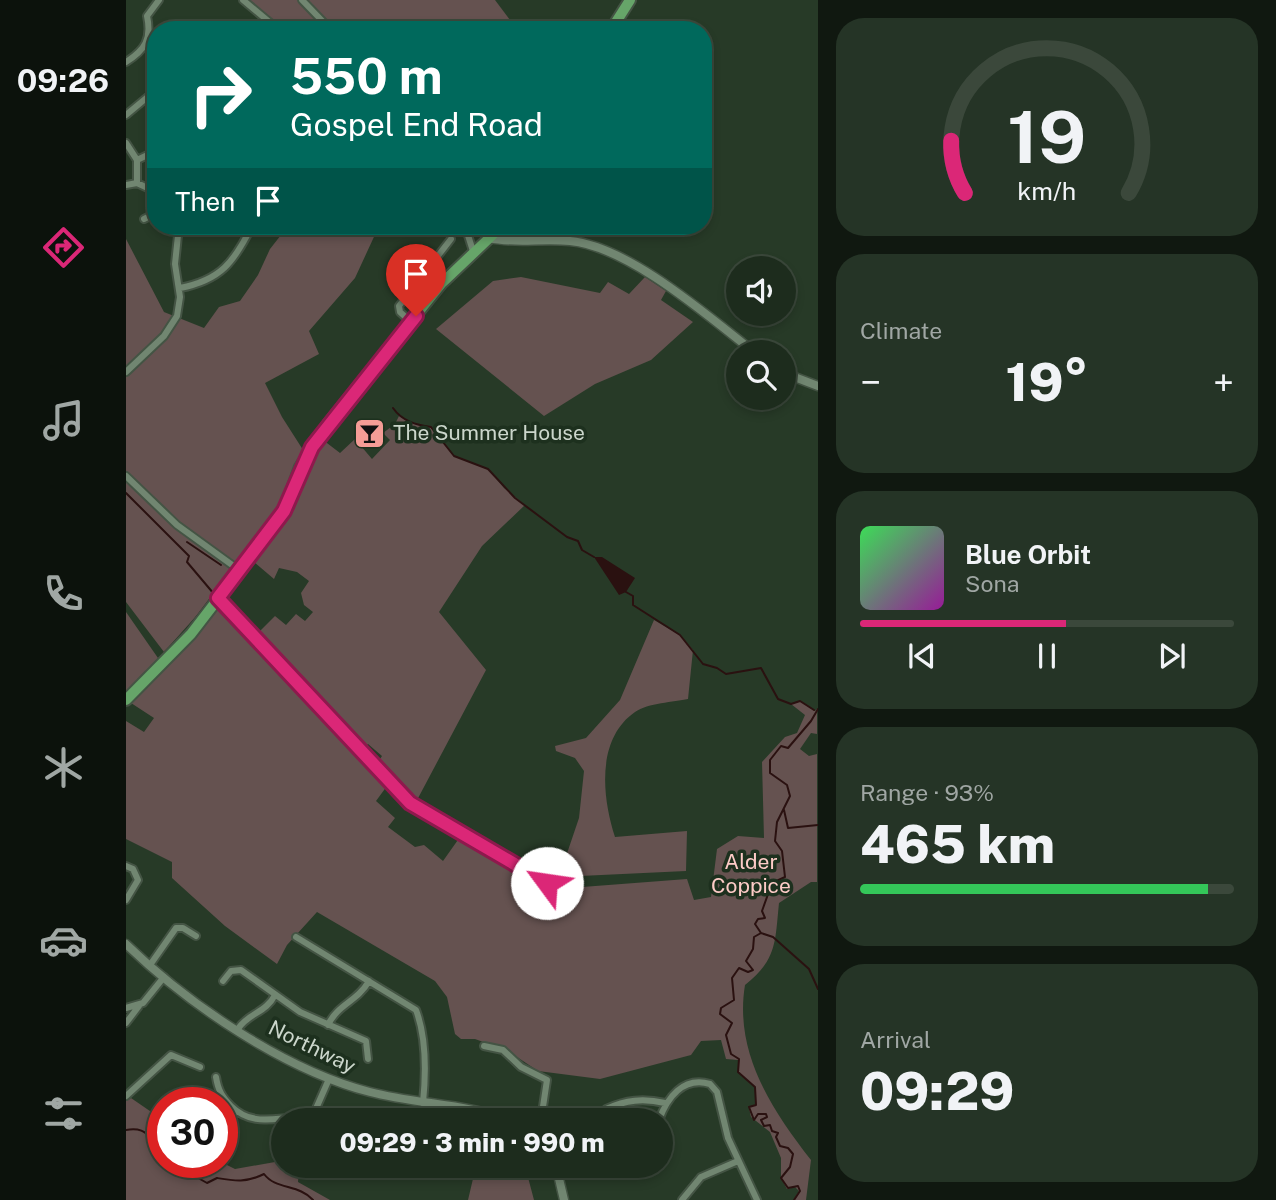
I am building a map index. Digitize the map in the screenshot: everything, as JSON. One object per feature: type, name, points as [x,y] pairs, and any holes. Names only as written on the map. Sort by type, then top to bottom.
[{"type":"main road","points":[[617,21],[630,0]]},
{"type":"main road","points":[[126,700],[191,634],[284,511],[312,447],[441,284],[493,235]]},
{"type":"street","points":[[148,21],[147,16],[159,0]]},
{"type":"street","points":[[243,0],[268,21]]},
{"type":"street","points":[[302,0],[322,21]]},
{"type":"street","points":[[126,62],[143,50],[147,42]]},
{"type":"street","points":[[126,115],[147,98]]},
{"type":"street","points":[[126,143],[137,160],[137,183]]},
{"type":"street","points":[[137,160],[147,155]]},
{"type":"street","points":[[126,185],[137,183],[147,188]]},
{"type":"street","points":[[126,372],[143,359],[172,326],[180,308],[180,288],[175,264],[179,235]]},
{"type":"street","points":[[180,288],[207,282],[224,270],[245,235]]},
{"type":"street","points":[[468,235],[473,251]]},
{"type":"street","points":[[564,235],[570,241]]},
{"type":"street","points":[[411,322],[400,312],[399,306],[452,239]]},
{"type":"street","points":[[489,239],[523,243],[570,241],[597,247],[625,259],[737,340]]},
{"type":"street","points":[[796,378],[817,386]]},
{"type":"street","points":[[126,476],[177,525],[239,570]]},
{"type":"street","points":[[218,598],[410,803],[552,883]]},
{"type":"street","points":[[126,866],[133,869],[138,880],[137,886],[126,900]]},
{"type":"street","points":[[150,965],[176,928],[183,928],[195,936]]},
{"type":"street","points":[[296,937],[418,1014],[425,1080],[423,1103]]},
{"type":"street","name":"Northway","points":[[126,944],[164,977],[238,1029],[292,1062],[329,1079],[368,1092],[449,1108]]},
{"type":"street","points":[[222,981],[238,968],[275,995],[366,1041],[368,1059]]},
{"type":"street","points":[[126,1023],[164,977]]},
{"type":"street","points":[[328,1024],[340,1008],[361,995],[369,981]]},
{"type":"street","points":[[238,1029],[246,1017],[263,1011],[275,995]]},
{"type":"street","points":[[126,1008],[139,1006]]},
{"type":"street","points":[[484,1046],[503,1050],[521,1067],[547,1080],[543,1108]]},
{"type":"street","points":[[126,1096],[173,1052],[200,1068]]},
{"type":"street","points":[[186,1070],[190,1062]]},
{"type":"street","points":[[214,1087],[216,1077]]},
{"type":"street","points":[[316,1108],[329,1079]]},
{"type":"street","points":[[663,1108],[676,1091],[701,1083],[710,1084],[716,1092],[737,1161],[757,1200]]},
{"type":"street","points":[[608,1108],[645,1099],[665,1103]]},
{"type":"street","points":[[238,1112],[258,1121],[271,1119]]},
{"type":"street","points":[[682,1200],[701,1177],[737,1161]]},
{"type":"street","points":[[559,1178],[564,1200]]},
{"type":"green space","points":[[240,0],[495,0],[511,21],[267,21]]},
{"type":"green space","points":[[281,235],[375,235],[355,278],[309,331],[319,354],[265,383],[282,417],[305,453],[275,517],[215,595],[164,652],[126,602],[126,239],[164,312],[204,328],[219,307],[240,301],[258,275],[270,249]]},
{"type":"green space","points":[[521,277],[600,293],[608,282],[629,294],[645,277],[666,291],[661,300],[693,322],[651,360],[595,384],[544,416],[436,329],[493,281]]},
{"type":"green space","points":[[399,416],[417,425],[431,427],[454,456],[488,469],[504,488],[525,505],[482,546],[439,612],[486,670],[416,802],[376,765],[382,756],[368,744],[361,750],[309,686],[258,633],[275,616],[286,625],[296,614],[305,621],[313,612],[304,605],[301,593],[309,581],[297,572],[279,568],[274,579],[254,562],[294,502],[307,469],[323,440],[340,453],[355,439],[372,459],[390,440],[383,433],[395,424]]},
{"type":"green space","name":"Alder Coppice","points":[[219,606],[305,692],[387,786],[376,801],[395,818],[388,827],[415,847],[424,845],[443,861],[460,837],[556,889],[687,879],[694,900],[711,897],[717,849],[738,836],[764,838],[762,762],[785,737],[797,733],[805,715],[791,704],[800,701],[815,711],[817,709],[817,734],[811,733],[800,749],[809,756],[817,754],[817,882],[811,882],[779,903],[769,958],[745,985],[743,1010],[745,1033],[759,1078],[782,1121],[811,1160],[806,1200],[794,1200],[799,1191],[795,1187],[787,1189],[781,1178],[781,1158],[770,1132],[751,1117],[749,1108],[756,1104],[755,1087],[738,1072],[738,1060],[726,1059],[721,1040],[701,1041],[691,1055],[600,1079],[538,1071],[508,1051],[475,1039],[461,1039],[455,1034],[447,997],[435,981],[317,912],[287,945],[277,964],[225,926],[172,878],[172,862],[126,839],[126,721],[144,732],[154,718],[131,703],[183,651]]},
{"type":"green space","points":[[126,612],[158,658],[126,694]]},
{"type":"green space","points":[[654,620],[680,635],[693,650],[688,699],[647,707],[635,712],[622,723],[608,753],[605,787],[607,804],[615,837],[687,831],[686,871],[559,877],[579,818],[584,771],[575,758],[556,751],[555,746],[586,738],[620,700]]},
{"type":"green space","points":[[131,1098],[147,1109],[147,1178],[238,1178],[238,1168],[271,1163],[271,1178],[298,1178],[298,1182],[330,1200],[126,1200],[126,1101]]},
{"type":"green space","points":[[473,1178],[528,1178],[534,1200],[468,1200]]},
{"type":"shaded area","points":[[594,557],[602,557],[635,578],[626,592],[619,595]]},
{"type":"waterway","points":[[393,408],[410,422],[431,427],[454,456],[488,469],[515,498],[567,537],[578,541],[582,550],[594,557]]},
{"type":"waterway","points":[[126,493],[189,556],[187,562],[214,594],[186,631],[163,654]]},
{"type":"waterway","points":[[187,542],[221,565]]},
{"type":"waterway","points":[[626,592],[633,596],[633,605],[680,635],[703,664],[726,674],[761,668],[778,699],[791,704],[800,701],[814,710]]},
{"type":"waterway","points":[[138,680],[146,672]]},
{"type":"waterway","points":[[794,1200],[800,1191],[798,1186],[788,1188],[781,1178],[790,1167],[793,1154],[788,1148],[780,1146],[776,1137],[778,1133],[772,1131],[770,1125],[764,1126],[761,1120],[767,1117],[766,1114],[758,1114],[754,1120],[749,1107],[756,1105],[755,1087],[738,1072],[739,1059],[731,1054],[726,1035],[732,1023],[720,1014],[721,1008],[734,1000],[732,978],[739,968],[748,972],[753,970],[746,961],[753,949],[754,937],[761,933],[755,924],[758,919],[765,918],[762,911],[772,883],[785,877],[782,851],[775,841],[777,822],[790,796],[787,785],[770,773],[770,760],[781,746],[788,748],[818,709]]},
{"type":"waterway","points":[[784,810],[788,828],[818,825]]},
{"type":"waterway","points":[[761,933],[773,937],[809,969],[818,989]]},
{"type":"waterway","points":[[126,1130],[133,1129],[147,1134]]},
{"type":"waterway","points":[[217,1178],[240,1181],[264,1174],[275,1183],[301,1191],[313,1200]]},
{"type":"waterway","points":[[198,1178],[207,1183],[217,1178]]},
{"type":"place","name":"The Summer House","points":[[370,433]]},
{"type":"route","points":[[416,316],[328,424],[300,467],[284,511],[218,598],[410,803],[547,883]]}]
